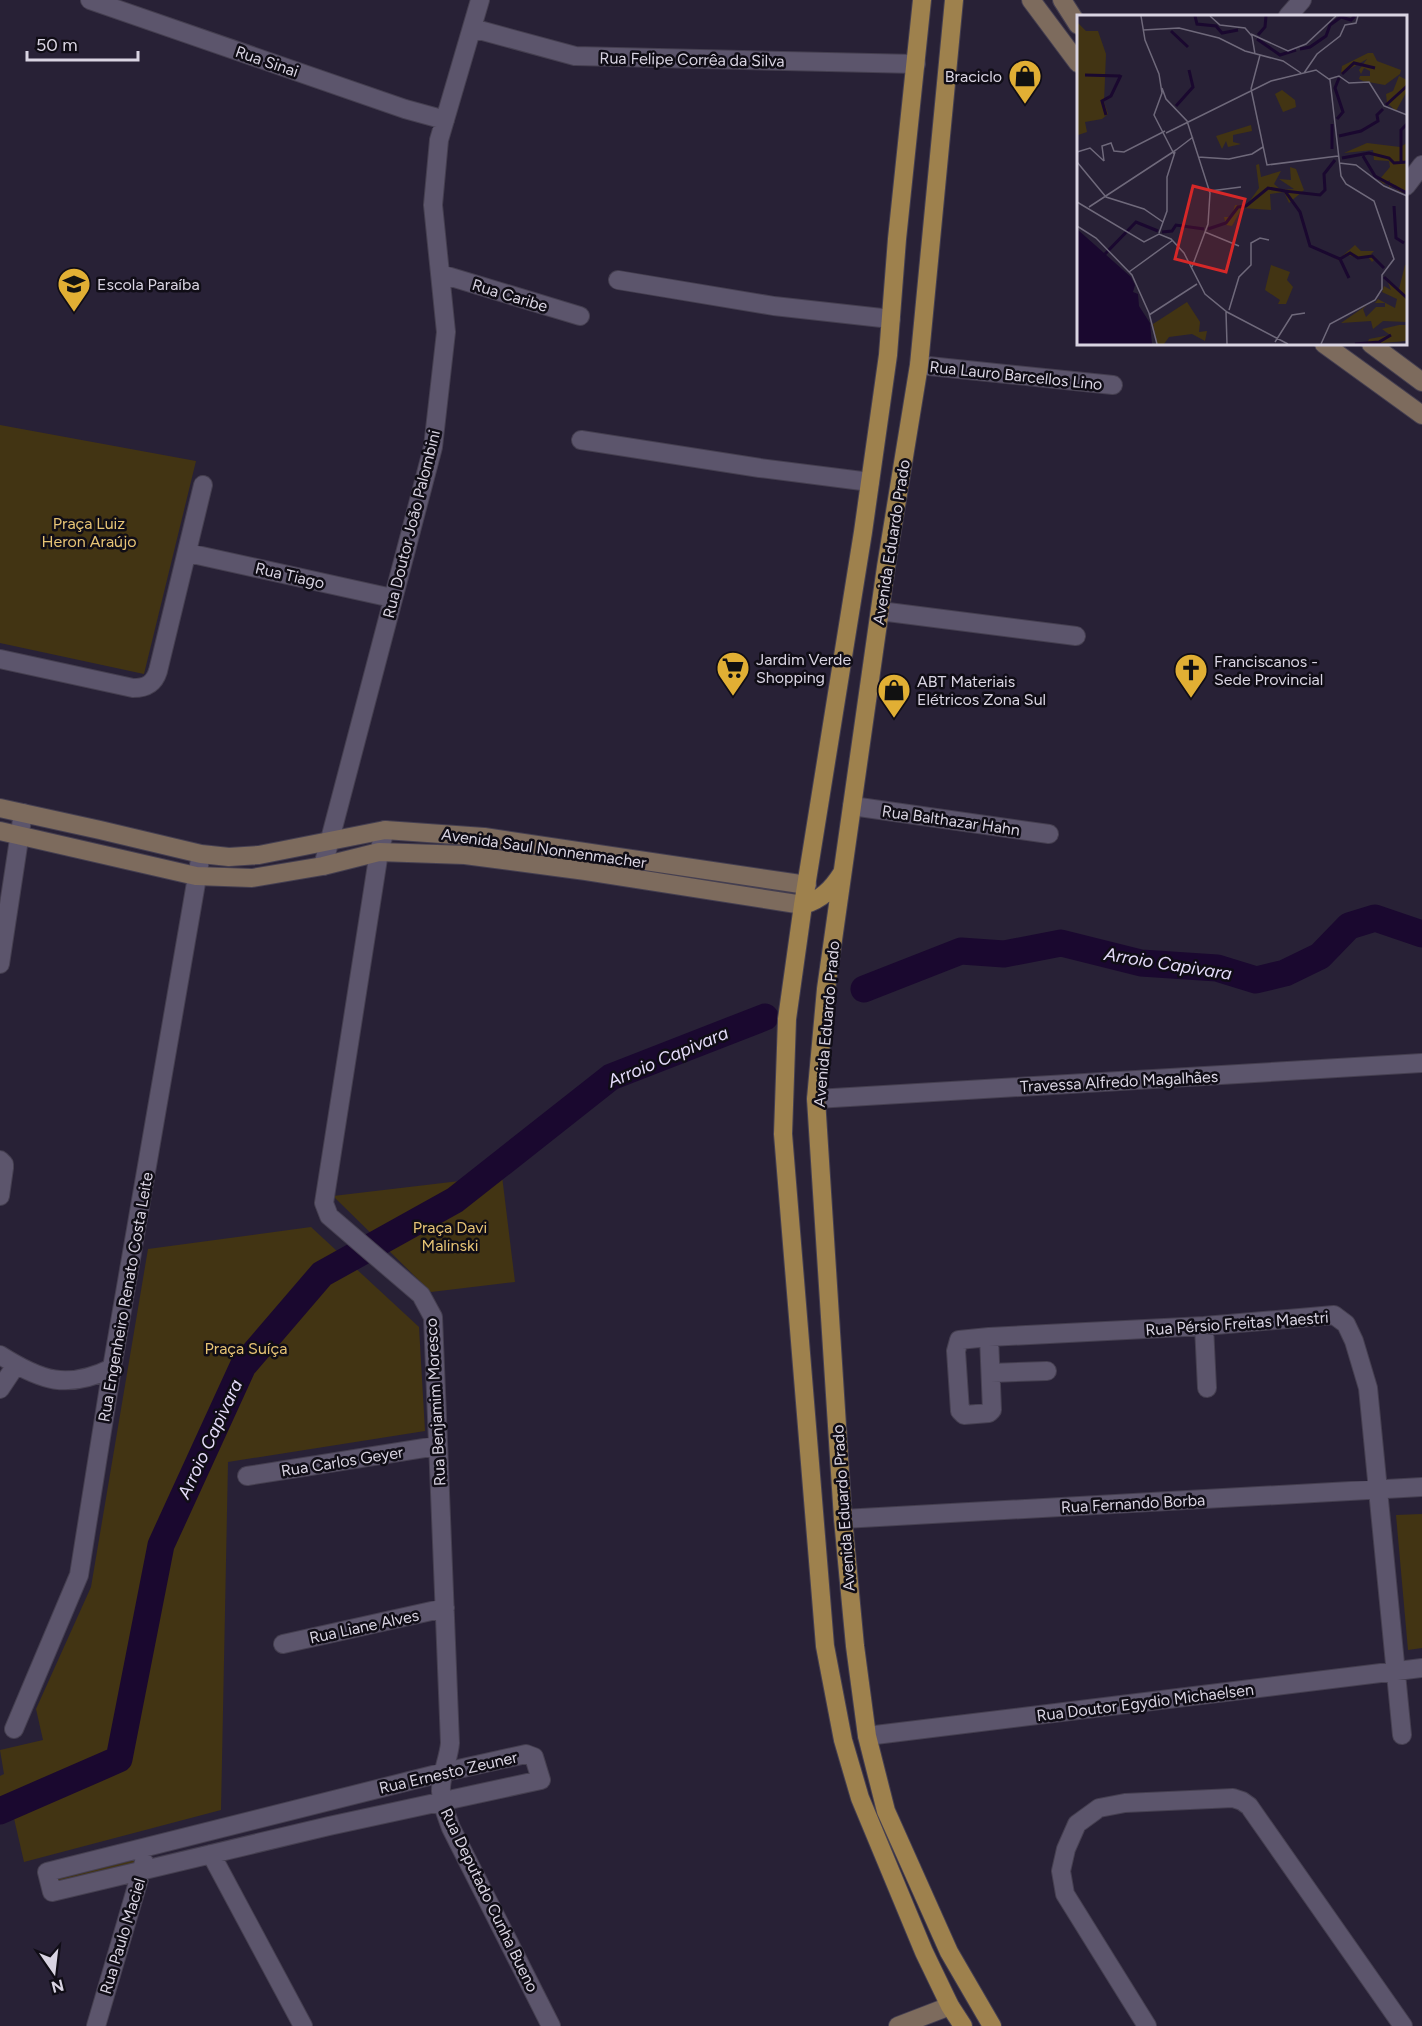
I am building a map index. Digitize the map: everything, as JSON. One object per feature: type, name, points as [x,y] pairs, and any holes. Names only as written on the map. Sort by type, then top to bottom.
[{"type":"main road","name":"Avenida Eduardo Prado","points":[[922,0],[897,239],[888,355],[863,532],[787,1019],[783,1134],[825,1646],[843,1740],[860,1798],[924,1952],[950,2006],[963,2026]]},
{"type":"main road","name":"Avenida Eduardo Prado","points":[[954,0],[919,365],[886,567],[826,988],[816,1099],[843,1519],[855,1646],[867,1736],[886,1811],[949,1952],[992,2026]]},
{"type":"main road","points":[[863,532],[881,542],[886,567]]},
{"type":"main road","points":[[803,905],[816,901],[826,894],[834,886],[844,869]]},
{"type":"main road","points":[[950,2006],[974,1995]]},
{"type":"main road","points":[[950,2006],[981,2026]]},
{"type":"street","name":"Rua Sinai","points":[[90,0],[394,105],[445,120]]},
{"type":"street","name":"Rua Doutor João Palombini","points":[[323,866],[392,598],[434,447],[446,332],[433,205],[440,140],[480,0]]},
{"type":"street","points":[[1031,0],[1077,62]]},
{"type":"street","points":[[1062,0],[1077,23]]},
{"type":"street","points":[[1289,15],[1302,0]]},
{"type":"street","name":"Rua Felipe Corrêa da Silva","points":[[472,28],[575,56],[916,64]]},
{"type":"street","points":[[1407,185],[1422,165]]},
{"type":"street","name":"Rua Caribe","points":[[441,274],[580,316]]},
{"type":"street","points":[[618,280],[774,306],[891,320]]},
{"type":"street","points":[[1325,345],[1422,416]]},
{"type":"street","points":[[1372,345],[1422,382]]},
{"type":"street","name":"Rua Lauro Barcellos Lino","points":[[919,365],[1113,385]]},
{"type":"street","points":[[581,440],[760,468],[870,482]]},
{"type":"street","points":[[0,659],[133,688],[150,685],[156,679],[203,485]]},
{"type":"street","name":"Rua Tiago","points":[[188,553],[392,598]]},
{"type":"street","points":[[880,611],[1076,636]]},
{"type":"street","name":"Rua Balthazar Hahn","points":[[852,806],[1049,834]]},
{"type":"street","name":"Avenida Saul Nonnenmacher","points":[[0,808],[201,854],[229,857],[259,855],[385,830],[484,837],[807,885]]},
{"type":"street","points":[[0,964],[23,813]]},
{"type":"street","name":"Rua Benjamim Moresco","points":[[385,830],[324,1203],[329,1216],[421,1295],[433,1317],[450,1743],[445,1772]]},
{"type":"street","name":"Avenida Saul Nonnenmacher","points":[[0,831],[196,876],[252,878],[323,866],[380,852],[465,855],[803,905]]},
{"type":"street","name":"Rua Engenheiro Renato Costa Leite","points":[[14,1729],[79,1575],[112,1368],[201,854]]},
{"type":"street","points":[[644,880],[647,861]]},
{"type":"street","points":[[681,886],[684,867]]},
{"type":"street","name":"Travessa Alfredo Magalhães","points":[[816,1099],[1422,1063]]},
{"type":"street","points":[[0,1160],[4,1164],[0,1196]]},
{"type":"street","name":"Rua Pérsio Freitas Maestri","points":[[989,1337],[992,1410],[989,1413],[964,1415],[960,1411],[956,1344],[959,1340],[989,1337],[1204,1326],[1334,1315],[1346,1324],[1354,1341],[1368,1389],[1402,1735]]},
{"type":"street","points":[[1204,1326],[1207,1388]]},
{"type":"street","points":[[0,1355],[36,1376],[56,1380],[77,1381],[96,1376],[112,1368]]},
{"type":"street","points":[[0,1389],[16,1365]]},
{"type":"street","points":[[991,1373],[1047,1371]]},
{"type":"street","name":"Rua Carlos Geyer","points":[[247,1476],[437,1446]]},
{"type":"street","name":"Rua Fernando Borba","points":[[843,1519],[1422,1487]]},
{"type":"street","name":"Rua Liane Alves","points":[[283,1644],[445,1608]]},
{"type":"street","name":"Rua Doutor Egydio Michaelsen","points":[[867,1736],[1422,1668]]},
{"type":"street","name":"Rua Ernesto Zeuner","points":[[530,1754],[536,1761],[541,1780],[442,1802],[52,1892],[47,1872],[445,1772],[530,1754]]},
{"type":"street","name":"Rua Deputado Cunha Bueno","points":[[445,1772],[440,1788],[451,1828],[552,2026]]},
{"type":"street","points":[[1147,2026],[1065,1894],[1061,1871],[1066,1849],[1077,1824],[1099,1808],[1125,1803],[1233,1798],[1249,1806],[1403,2026]]},
{"type":"street","name":"Rua Paulo Maciel","points":[[96,2026],[149,1846]]},
{"type":"street","points":[[212,1854],[303,2026]]},
{"type":"street","points":[[898,2026],[950,2006]]},
{"type":"green space","name":"Praça Luiz Heron Araújo","points":[[0,425],[196,461],[144,674],[0,643]]},
{"type":"green space","name":"Praça Davi Malinski","points":[[502,1176],[515,1282],[431,1292],[333,1196]]},
{"type":"green space","name":"Praça Suíça","points":[[311,1227],[419,1327],[425,1431],[228,1462],[221,1810],[24,1862],[13,1814],[0,1819],[0,1776],[4,1774],[0,1750],[43,1740],[36,1709],[91,1587],[148,1249]]},
{"type":"green space","points":[[1422,1514],[1422,1648],[1408,1650],[1396,1515]]},
{"type":"green space","points":[[138,1851],[133,1869],[55,1888],[51,1873]]},
{"type":"waterway","name":"Arroio Capivara","points":[[864,989],[961,951],[1004,954],[1061,943],[1141,963],[1217,968],[1256,980],[1285,973],[1320,956],[1349,926],[1375,918],[1422,934]]},
{"type":"waterway","name":"Arroio Capivara","points":[[0,1811],[119,1759],[161,1545],[243,1366],[322,1274],[455,1200],[611,1077],[765,1017]]},
{"type":"place","name":"Braciclo","points":[[1025,105]]},
{"type":"place","name":"Escola Paraíba","points":[[74,313]]},
{"type":"place","name":"Jardim Verde Shopping","points":[[733,697]]},
{"type":"place","name":"Franciscanos - Sede Provincial","points":[[1191,699]]},
{"type":"place","name":"ABT Materiais Elétricos Zona Sul","points":[[894,719]]}]
